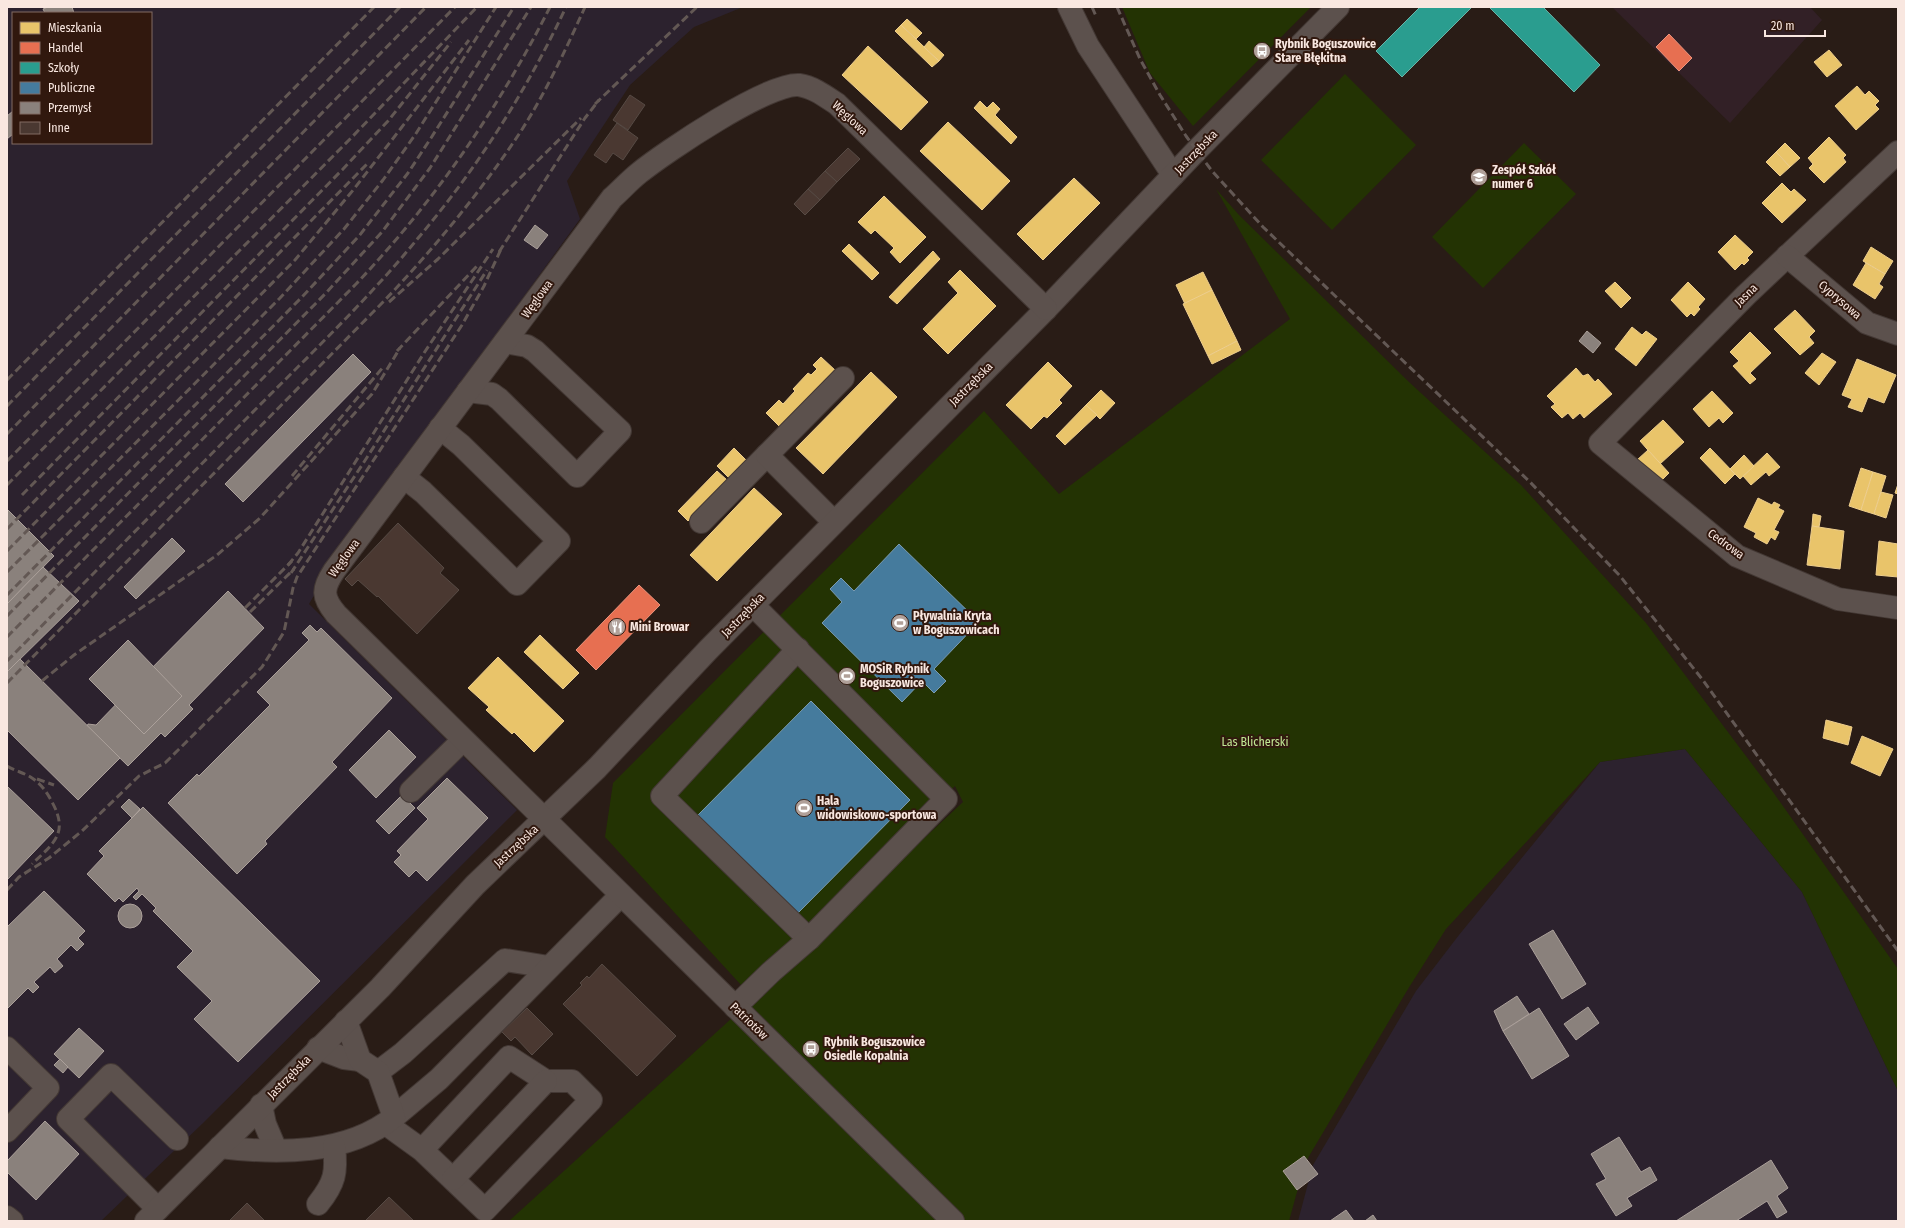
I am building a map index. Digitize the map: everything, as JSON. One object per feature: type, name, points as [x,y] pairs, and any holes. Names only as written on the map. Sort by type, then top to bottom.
[{"type":"street","points":[[1069,7],[1088,46],[1173,175]]},
{"type":"street","name":"Jastrzębska","points":[[152,1215],[346,1021],[475,885],[545,820],[834,522],[1046,309],[1173,175],[1338,7]]},
{"type":"street","name":"Węglowa","points":[[545,820],[336,614],[325,597],[326,585],[334,571],[468,390],[506,342],[599,214],[632,179],[656,161],[754,98],[789,86],[798,85],[810,88],[837,104],[1046,309]]},
{"type":"street","name":"Jasna","points":[[1600,443],[1746,295],[1898,152]]},
{"type":"street","name":"Cyprysowa","points":[[1788,256],[1867,323],[1898,334]]},
{"type":"street","points":[[468,390],[492,394],[499,399],[577,476],[620,431],[535,351],[527,346],[506,342]]},
{"type":"street","points":[[701,522],[843,378]]},
{"type":"street","points":[[404,477],[423,492],[517,584],[558,541],[461,445],[440,428]]},
{"type":"street","name":"Cedrowa","points":[[1600,443],[1737,556],[1838,599],[1898,608]]},
{"type":"street","points":[[767,455],[834,522]]},
{"type":"street","points":[[735,1007],[771,972],[809,939],[946,799],[753,605]]},
{"type":"street","points":[[798,649],[662,796],[809,939]]},
{"type":"street","points":[[411,791],[463,740]]},
{"type":"street","name":"Patriotów","points":[[545,820],[953,1221]]},
{"type":"street","points":[[220,1147],[245,1150],[276,1150],[334,1146],[360,1138],[390,1120],[439,1079],[621,895]]},
{"type":"street","points":[[378,1072],[402,1053],[505,960],[549,967]]},
{"type":"street","points":[[346,1021],[360,1060]]},
{"type":"street","points":[[7,1048],[48,1088],[7,1131]]},
{"type":"street","points":[[318,1048],[344,1058],[360,1060],[378,1072],[390,1120],[485,1210],[591,1100],[572,1081],[546,1081],[509,1057],[422,1150]]},
{"type":"street","points":[[152,1215],[68,1119],[111,1075],[177,1140]]},
{"type":"street","points":[[454,1180],[546,1081]]},
{"type":"street","points":[[261,1105],[265,1124],[276,1150]]},
{"type":"street","points":[[318,1204],[329,1190],[334,1180],[336,1166],[334,1146]]},
{"type":"street","points":[[7,1217],[12,1221]]},
{"type":"shaded area","points":[[7,7],[743,7],[694,27],[630,85],[567,181],[580,219],[345,543],[309,604],[517,810],[202,1124],[101,1221],[7,1221]]},
{"type":"shaded area","points":[[1612,7],[1810,7],[1822,20],[1730,123]]},
{"type":"shaded area","points":[[1685,749],[1802,892],[1898,1091],[1898,1221],[1298,1221],[1313,1165],[1416,991],[1459,935],[1600,762]]},
{"type":"green space","points":[[1122,7],[1311,7],[1193,126],[1150,73]]},
{"type":"green space","points":[[1345,74],[1416,145],[1332,230],[1261,160]]},
{"type":"green space","points":[[1524,143],[1576,194],[1483,288],[1432,237]]},
{"type":"green space","name":"Las Blicherski","points":[[1216,189],[1239,215],[1409,382],[1521,485],[1646,623],[1773,792],[1898,969],[1898,1091],[1802,892],[1685,749],[1600,762],[1446,929],[1408,989],[1305,1163],[1289,1221],[509,1221],[732,1018],[963,802],[955,786],[742,986],[605,837],[613,783],[984,411],[1059,494],[1290,319]]},
{"type":"building: Mieszkania","points":[[907,19],[922,33],[916,39],[901,25]]},
{"type":"building: Mieszkania","points":[[901,25],[939,61],[932,67],[895,31]]},
{"type":"building: Mieszkania","points":[[929,41],[944,55],[939,61],[924,47]]},
{"type":"building: Mieszkania","points":[[868,46],[928,102],[901,130],[842,75]]},
{"type":"building: Mieszkania","points":[[1829,50],[1842,65],[1827,77],[1814,62]]},
{"type":"building: Mieszkania","points":[[1857,86],[1865,95],[1869,91],[1879,101],[1875,105],[1879,109],[1856,130],[1835,106]]},
{"type":"building: Mieszkania","points":[[980,101],[987,108],[993,102],[1000,109],[995,115],[1017,137],[1011,144],[974,108]]},
{"type":"building: Mieszkania","points":[[948,122],[1010,181],[982,210],[920,151]]},
{"type":"building: Mieszkania","points":[[1829,137],[1846,155],[1843,158],[1846,162],[1824,183],[1809,168],[1813,164],[1808,158]]},
{"type":"building: Mieszkania","points":[[1785,143],[1800,158],[1790,167],[1776,152]]},
{"type":"building: Mieszkania","points":[[1776,152],[1790,167],[1780,176],[1766,162]]},
{"type":"building: Mieszkania","points":[[1074,178],[1100,203],[1043,260],[1017,234]]},
{"type":"building: Mieszkania","points":[[1782,183],[1791,192],[1794,189],[1806,200],[1782,223],[1762,203]]},
{"type":"building: Mieszkania","points":[[884,196],[926,237],[900,263],[890,252],[894,248],[875,230],[871,234],[858,222]]},
{"type":"building: Mieszkania","points":[[1735,235],[1753,252],[1747,258],[1749,260],[1744,265],[1742,263],[1735,270],[1718,252]]},
{"type":"building: Mieszkania","points":[[849,244],[879,273],[872,280],[842,251]]},
{"type":"building: Mieszkania","points":[[1871,247],[1893,261],[1885,274],[1863,261]]},
{"type":"building: Mieszkania","points":[[933,251],[940,259],[897,304],[889,297]]},
{"type":"building: Mieszkania","points":[[1866,263],[1885,274],[1879,284],[1883,287],[1875,299],[1853,285]]},
{"type":"building: Mieszkania","points":[[960,270],[996,306],[948,354],[923,329],[958,293],[948,282]]},
{"type":"building: Mieszkania","points":[[1203,272],[1212,290],[1185,304],[1176,285]]},
{"type":"building: Mieszkania","points":[[1615,282],[1631,298],[1621,308],[1605,291]]},
{"type":"building: Mieszkania","points":[[1688,282],[1705,299],[1698,307],[1700,309],[1694,316],[1691,313],[1687,317],[1671,300]]},
{"type":"building: Mieszkania","points":[[1212,290],[1237,341],[1208,356],[1183,304]]},
{"type":"building: Mieszkania","points":[[1795,310],[1815,331],[1809,337],[1814,343],[1800,355],[1774,329]]},
{"type":"building: Mieszkania","points":[[1632,327],[1642,335],[1646,331],[1657,339],[1636,366],[1615,349]]},
{"type":"building: Mieszkania","points":[[1750,332],[1771,353],[1750,373],[1756,379],[1750,384],[1733,366],[1739,361],[1730,352]]},
{"type":"building: Mieszkania","points":[[1237,341],[1241,350],[1212,364],[1208,356]]},
{"type":"building: Mieszkania","points":[[1822,353],[1836,362],[1819,385],[1805,373]]},
{"type":"building: Mieszkania","points":[[821,357],[836,371],[781,428],[766,413],[779,400],[783,404],[795,391],[793,389],[808,373],[811,375],[817,369],[813,365]]},
{"type":"building: Mieszkania","points":[[1857,359],[1896,375],[1884,403],[1868,397],[1862,412],[1848,407],[1852,399],[1842,395]]},
{"type":"building: Mieszkania","points":[[1048,362],[1072,386],[1059,400],[1062,403],[1047,418],[1044,416],[1031,429],[1006,405]]},
{"type":"building: Mieszkania","points":[[1576,368],[1583,376],[1588,374],[1595,382],[1598,379],[1612,394],[1584,418],[1580,413],[1573,419],[1568,413],[1562,418],[1551,407],[1555,404],[1547,396]]},
{"type":"building: Mieszkania","points":[[871,372],[897,397],[823,474],[796,448]]},
{"type":"building: Mieszkania","points":[[1101,390],[1115,403],[1100,419],[1086,405]]},
{"type":"building: Mieszkania","points":[[1712,391],[1733,413],[1723,423],[1719,418],[1709,427],[1693,409]]},
{"type":"building: Mieszkania","points":[[1086,405],[1097,415],[1065,445],[1056,436]]},
{"type":"building: Mieszkania","points":[[1663,420],[1684,442],[1660,464],[1640,441]]},
{"type":"building: Mieszkania","points":[[734,448],[747,461],[730,479],[717,466]]},
{"type":"building: Mieszkania","points":[[1710,448],[1735,474],[1725,484],[1700,458]]},
{"type":"building: Mieszkania","points":[[1648,450],[1669,473],[1659,483],[1637,460]]},
{"type":"building: Mieszkania","points":[[1767,453],[1780,467],[1769,476],[1766,472],[1751,485],[1743,476]]},
{"type":"building: Mieszkania","points":[[1744,455],[1754,466],[1740,479],[1730,469]]},
{"type":"building: Mieszkania","points":[[1861,468],[1873,472],[1861,510],[1849,506]]},
{"type":"building: Mieszkania","points":[[717,471],[727,480],[688,521],[678,511]]},
{"type":"building: Mieszkania","points":[[1873,472],[1886,476],[1874,514],[1861,510]]},
{"type":"building: Mieszkania","points":[[1898,484],[1898,494],[1895,493]]},
{"type":"building: Mieszkania","points":[[754,488],[782,514],[717,581],[690,555]]},
{"type":"building: Mieszkania","points":[[1881,492],[1893,495],[1886,518],[1874,514]]},
{"type":"building: Mieszkania","points":[[1758,498],[1772,505],[1774,502],[1780,505],[1778,508],[1784,511],[1774,530],[1779,532],[1775,540],[1771,537],[1767,544],[1754,537],[1756,533],[1744,527]]},
{"type":"building: Mieszkania","points":[[1813,514],[1821,516],[1819,527],[1812,526]]},
{"type":"building: Mieszkania","points":[[1812,526],[1844,531],[1840,569],[1807,565]]},
{"type":"building: Mieszkania","points":[[1879,541],[1898,544],[1898,577],[1876,575]]},
{"type":"building: Mieszkania","points":[[540,635],[579,673],[563,689],[524,652]]},
{"type":"building: Mieszkania","points":[[498,657],[564,721],[534,752],[514,732],[512,734],[486,710],[489,707],[468,688]]},
{"type":"building: Mieszkania","points":[[1826,720],[1852,727],[1848,745],[1823,738]]},
{"type":"building: Mieszkania","points":[[1862,736],[1893,749],[1880,776],[1851,763]]},
{"type":"building: Handel","points":[[1669,34],[1692,58],[1679,71],[1656,47]]},
{"type":"building: Handel","points":[[639,585],[660,605],[596,670],[576,650]]},
{"type":"building: Szkoły","points":[[1420,7],[1472,7],[1402,77],[1376,51]]},
{"type":"building: Szkoły","points":[[1489,7],[1543,7],[1600,65],[1574,92]]},
{"type":"building: Publiczne","name":"Pływalnia Kryta w Boguszowicach","points":[[899,544],[979,622],[934,669],[946,681],[934,693],[922,681],[902,702],[822,623],[842,602],[830,589],[841,578],[854,591]]},
{"type":"building: Publiczne","name":"Hala widowiskowo-sportowa","points":[[811,701],[910,800],[797,914],[698,815]]},
{"type":"building: Przemysł","points":[[48,7],[72,7],[74,12],[44,12],[43,9]]},
{"type":"building: Przemysł","points":[[12,112],[12,135],[7,139],[7,116]]},
{"type":"building: Przemysł","points":[[535,225],[548,235],[537,249],[524,240]]},
{"type":"building: Przemysł","points":[[1587,331],[1601,343],[1593,353],[1579,341]]},
{"type":"building: Przemysł","points":[[353,354],[371,372],[243,502],[225,484]]},
{"type":"building: Przemysł","points":[[7,509],[54,556],[7,604]]},
{"type":"building: Przemysł","points":[[172,538],[185,551],[136,599],[124,587]]},
{"type":"building: Przemysł","points":[[43,567],[79,601],[7,672],[7,604]]},
{"type":"building: Przemysł","points":[[228,591],[264,628],[189,705],[193,709],[165,737],[161,733],[128,766],[87,726],[88,724],[96,725],[125,695],[115,685],[127,673],[137,683]]},
{"type":"building: Przemysł","points":[[310,625],[317,632],[321,628],[392,698],[332,762],[337,767],[265,841],[267,844],[237,874],[168,803],[197,774],[199,776],[270,705],[257,692],[309,640],[302,633]]},
{"type":"building: Przemysł","points":[[128,640],[182,696],[144,734],[89,679]]},
{"type":"building: Przemysł","points":[[20,659],[120,758],[78,800],[7,730],[7,672]]},
{"type":"building: Przemysł","points":[[389,730],[416,757],[376,798],[349,770]]},
{"type":"building: Przemysł","points":[[447,778],[488,818],[427,881],[416,870],[409,877],[394,862],[401,855],[397,851],[428,819],[417,808]]},
{"type":"building: Przemysł","points":[[8,787],[54,831],[7,880],[7,789]]},
{"type":"building: Przemysł","points":[[402,795],[415,808],[389,834],[376,821]]},
{"type":"building: Przemysł","points":[[129,799],[140,809],[132,818],[121,807]]},
{"type":"building: Przemysł","points":[[143,807],[320,981],[238,1062],[194,1019],[212,1001],[177,967],[193,951],[153,911],[156,908],[142,894],[136,900],[133,897],[139,891],[137,888],[123,902],[119,898],[115,902],[87,874],[104,856],[99,851]]},
{"type":"building: Przemysł","points":[[44,891],[85,931],[78,938],[84,944],[77,951],[71,945],[57,959],[63,966],[55,973],[50,967],[34,982],[39,987],[33,993],[28,988],[7,1009],[7,927]]},
{"type":"building: Przemysł","points":[[130,904],[138,908],[142,916],[138,924],[130,928],[122,924],[118,916],[122,908]]},
{"type":"building: Przemysł","points":[[1553,930],[1586,984],[1562,999],[1529,944]]},
{"type":"building: Przemysł","points":[[1517,996],[1529,1014],[1503,1031],[1494,1011]]},
{"type":"building: Przemysł","points":[[1588,1007],[1599,1023],[1576,1040],[1564,1024]]},
{"type":"building: Przemysł","points":[[1539,1008],[1569,1056],[1532,1079],[1503,1031]]},
{"type":"building: Przemysł","points":[[79,1028],[104,1051],[79,1078],[54,1054]]},
{"type":"building: Przemysł","points":[[60,1059],[68,1067],[63,1073],[54,1065]]},
{"type":"building: Przemysł","points":[[45,1121],[79,1154],[36,1200],[7,1172],[7,1161]]},
{"type":"building: Przemysł","points":[[1619,1137],[1641,1172],[1650,1167],[1657,1180],[1627,1198],[1632,1206],[1616,1216],[1596,1184],[1606,1179],[1591,1154]]},
{"type":"building: Przemysł","points":[[1304,1156],[1318,1174],[1297,1190],[1283,1171]]},
{"type":"building: Przemysł","points":[[1771,1160],[1788,1188],[1777,1196],[1787,1212],[1777,1218],[1767,1201],[1736,1221],[1676,1221]]},
{"type":"building: Przemysł","points":[[1346,1210],[1354,1221],[1330,1221]]},
{"type":"building: Przemysł","points":[[1373,1215],[1377,1221],[1365,1221]]},
{"type":"building: Inne","points":[[630,95],[645,105],[628,130],[613,120]]},
{"type":"building: Inne","points":[[617,123],[638,138],[623,160],[613,153],[606,163],[594,155]]},
{"type":"building: Inne","points":[[848,148],[860,159],[837,182],[825,171]]},
{"type":"building: Inne","points":[[825,171],[837,182],[820,200],[808,189]]},
{"type":"building: Inne","points":[[808,189],[820,200],[805,215],[794,204]]},
{"type":"building: Inne","points":[[398,523],[444,568],[440,573],[459,590],[417,634],[378,596],[377,597],[358,580],[352,586],[345,579]]},
{"type":"building: Inne","points":[[602,964],[676,1036],[637,1076],[563,1004],[582,985],[580,983],[587,976],[589,978]]},
{"type":"building: Inne","points":[[527,1008],[553,1034],[532,1055],[515,1037],[511,1041],[502,1032]]},
{"type":"building: Inne","points":[[389,1197],[414,1221],[365,1221]]},
{"type":"building: Inne","points":[[247,1203],[265,1221],[229,1221]]},
{"type":"railway","points":[[7,380],[374,7]]},
{"type":"railway","points":[[7,406],[400,7]]},
{"type":"railway","points":[[7,434],[426,7]]},
{"type":"railway","points":[[7,461],[455,7]]},
{"type":"railway","points":[[7,485],[353,136],[477,7]]},
{"type":"railway","points":[[7,572],[280,298],[344,229],[383,180],[415,135],[496,7]]},
{"type":"railway","points":[[7,595],[302,297],[359,236],[408,173],[514,7]]},
{"type":"railway","points":[[7,616],[325,294],[382,232],[430,168],[531,7]]},
{"type":"railway","points":[[7,637],[385,253],[463,153],[509,81],[550,7]]},
{"type":"railway","points":[[7,661],[334,330],[399,261],[441,210],[500,127],[535,68],[566,7]]},
{"type":"railway","points":[[7,683],[384,301],[438,241],[474,197],[521,131],[547,86],[585,7]]},
{"type":"railway","points":[[595,104],[697,7]]},
{"type":"railway","points":[[1092,7],[1096,16]]},
{"type":"railway","points":[[1117,7],[1140,59],[1160,95],[1186,136],[1212,171],[1263,227],[1530,482],[1620,576],[1702,679],[1898,951]]},
{"type":"railway","points":[[7,551],[295,260],[354,189],[469,40]]},
{"type":"railway","points":[[22,495],[343,169],[388,121],[451,42]]},
{"type":"railway","points":[[499,252],[585,118],[599,100]]},
{"type":"railway","points":[[389,302],[438,259],[581,118]]},
{"type":"railway","points":[[7,529],[367,164]]},
{"type":"railway","points":[[7,890],[19,877],[49,858],[82,831],[139,776],[165,763],[262,667],[284,632],[293,588],[297,577],[462,325],[484,286],[502,247]]},
{"type":"railway","points":[[288,565],[298,553],[424,353],[493,249]]},
{"type":"railway","points":[[397,351],[477,266]]},
{"type":"railway","points":[[291,573],[487,270]]},
{"type":"railway","points":[[42,681],[74,655],[217,555],[260,518],[372,394],[400,348]]},
{"type":"railway","points":[[292,476],[384,366]]},
{"type":"railway","points":[[245,608],[292,561]]},
{"type":"railway","points":[[250,612],[294,569]]},
{"type":"railway","points":[[7,766],[29,776],[44,788],[57,813],[59,822],[57,837],[47,850],[32,864]]},
{"type":"railway","points":[[37,779],[54,785]]},
{"type":"place","name":"Rybnik Boguszowice Stare Błękitna","points":[[1262,51]]},
{"type":"place","name":"Zespół Szkół numer 6","points":[[1479,177]]},
{"type":"place","name":"Pływalnia Kryta w Boguszowicach","points":[[900,623]]},
{"type":"place","name":"Mini Browar","points":[[617,627]]},
{"type":"place","name":"MOSiR Rybnik Boguszowice","points":[[847,676]]},
{"type":"place","name":"Hala widowiskowo-sportowa","points":[[804,808]]},
{"type":"place","name":"Rybnik Boguszowice Osiedle Kopalnia","points":[[811,1049]]}]
